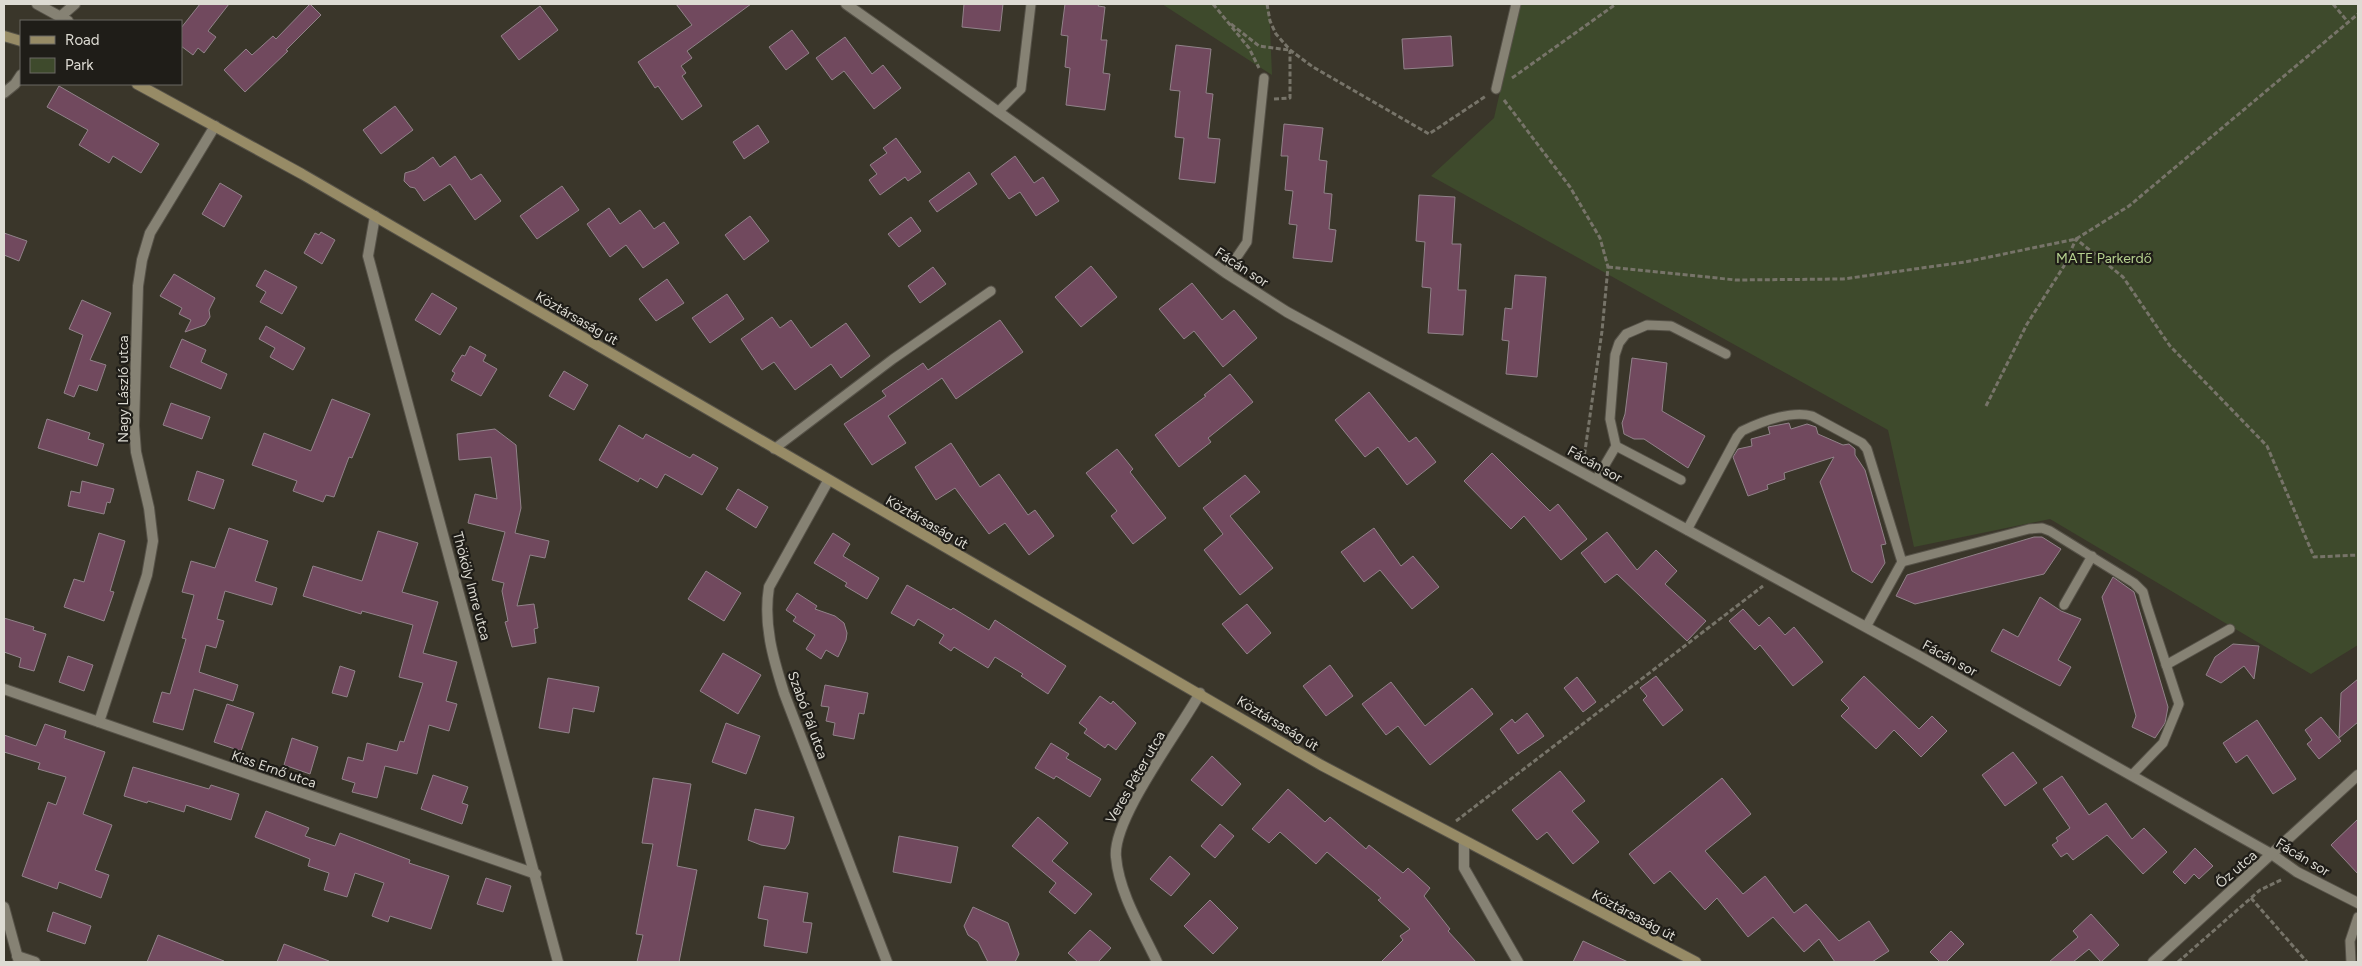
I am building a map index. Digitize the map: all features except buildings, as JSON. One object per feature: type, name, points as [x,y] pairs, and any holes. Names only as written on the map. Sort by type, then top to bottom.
[{"type":"main road","points":[[4,36],[20,41]]},
{"type":"main road","name":"Köztársaság út","points":[[149,87],[375,216],[774,450],[1200,693],[1321,765],[1464,842],[1696,962]]},
{"type":"street","points":[[37,4],[64,19],[75,4]]},
{"type":"street","name":"Fácán sor","points":[[846,4],[1226,273],[1286,312],[1866,627],[2273,855],[2297,872],[2358,904]]},
{"type":"street","points":[[4,93],[16,84],[20,77]]},
{"type":"street","name":"Nagy László utca","points":[[98,722],[146,575],[153,541],[150,508],[136,452],[134,426],[138,286],[142,260],[150,233],[215,126]]},
{"type":"street","name":"Thököly Imre utca","points":[[375,216],[368,256],[536,874],[558,962]]},
{"type":"street","name":"Szabó Pál utca","points":[[828,481],[769,587],[767,602],[768,634],[772,656],[784,693],[887,962]]},
{"type":"street","name":"Kiss Ernő utca","points":[[4,689],[536,874]]},
{"type":"street","name":"Veres Péter utca","points":[[1157,962],[1118,873],[1116,842],[1128,812],[1200,693]]},
{"type":"street","name":"Őz utca","points":[[2153,962],[2273,855],[2358,775]]},
{"type":"street","points":[[1464,842],[1464,868],[1516,961]]},
{"type":"street","points":[[4,907],[18,959],[35,962]]},
{"type":"lane","points":[[998,112],[1021,89],[1031,4]]},
{"type":"lane","points":[[1496,89],[1516,4]]},
{"type":"lane","points":[[1226,273],[1247,242],[1264,78]]},
{"type":"lane","points":[[774,450],[893,359],[991,291]]},
{"type":"lane","points":[[1596,480],[1616,446],[1610,419],[1615,355],[1619,343],[1626,334],[1647,325],[1671,326],[1726,354]]},
{"type":"lane","points":[[1687,530],[1742,431],[1793,414],[1803,413],[1853,438],[1867,449],[1902,562],[1866,627]]},
{"type":"lane","points":[[1616,446],[1681,480]]},
{"type":"lane","points":[[1902,562],[2029,529],[2042,528],[2092,556],[2134,583],[2142,592],[2179,704],[2163,743],[2132,776]]},
{"type":"lane","points":[[2064,605],[2092,556]]},
{"type":"lane","points":[[2166,665],[2230,629]]},
{"type":"lane","points":[[2351,962],[2350,940],[2358,917]]},
{"type":"path","points":[[1213,4],[1249,48],[1264,78]]},
{"type":"path","points":[[1267,4],[1270,21],[1276,34],[1290,50],[1313,68],[1429,134],[1616,4]]},
{"type":"path","points":[[2333,4],[2348,22]]},
{"type":"path","points":[[1608,267],[1736,280],[1843,279],[1965,262],[2076,239],[2129,206],[2358,14]]},
{"type":"path","points":[[1226,20],[1259,46],[1290,50]]},
{"type":"path","points":[[1290,50],[1290,98]]},
{"type":"path","points":[[1496,89],[1570,187],[1600,238],[1608,267],[1602,331],[1582,472]]},
{"type":"path","points":[[1986,406],[2027,324],[2064,266],[2076,239]]},
{"type":"path","points":[[2076,239],[2124,277],[2170,346],[2267,446],[2314,557],[2358,554]]},
{"type":"path","points":[[1444,831],[1774,577]]},
{"type":"path","points":[[2178,962],[2260,890],[2297,872]]},
{"type":"path","points":[[2239,884],[2307,962]]},
{"type":"green space","points":[[1162,4],[1269,4],[1272,75]]},
{"type":"green space","name":"MATE Parkerdő","points":[[1520,4],[2358,4],[2358,645],[2311,674],[2050,519],[1914,547],[1888,430],[1431,176],[1494,118]]}]
